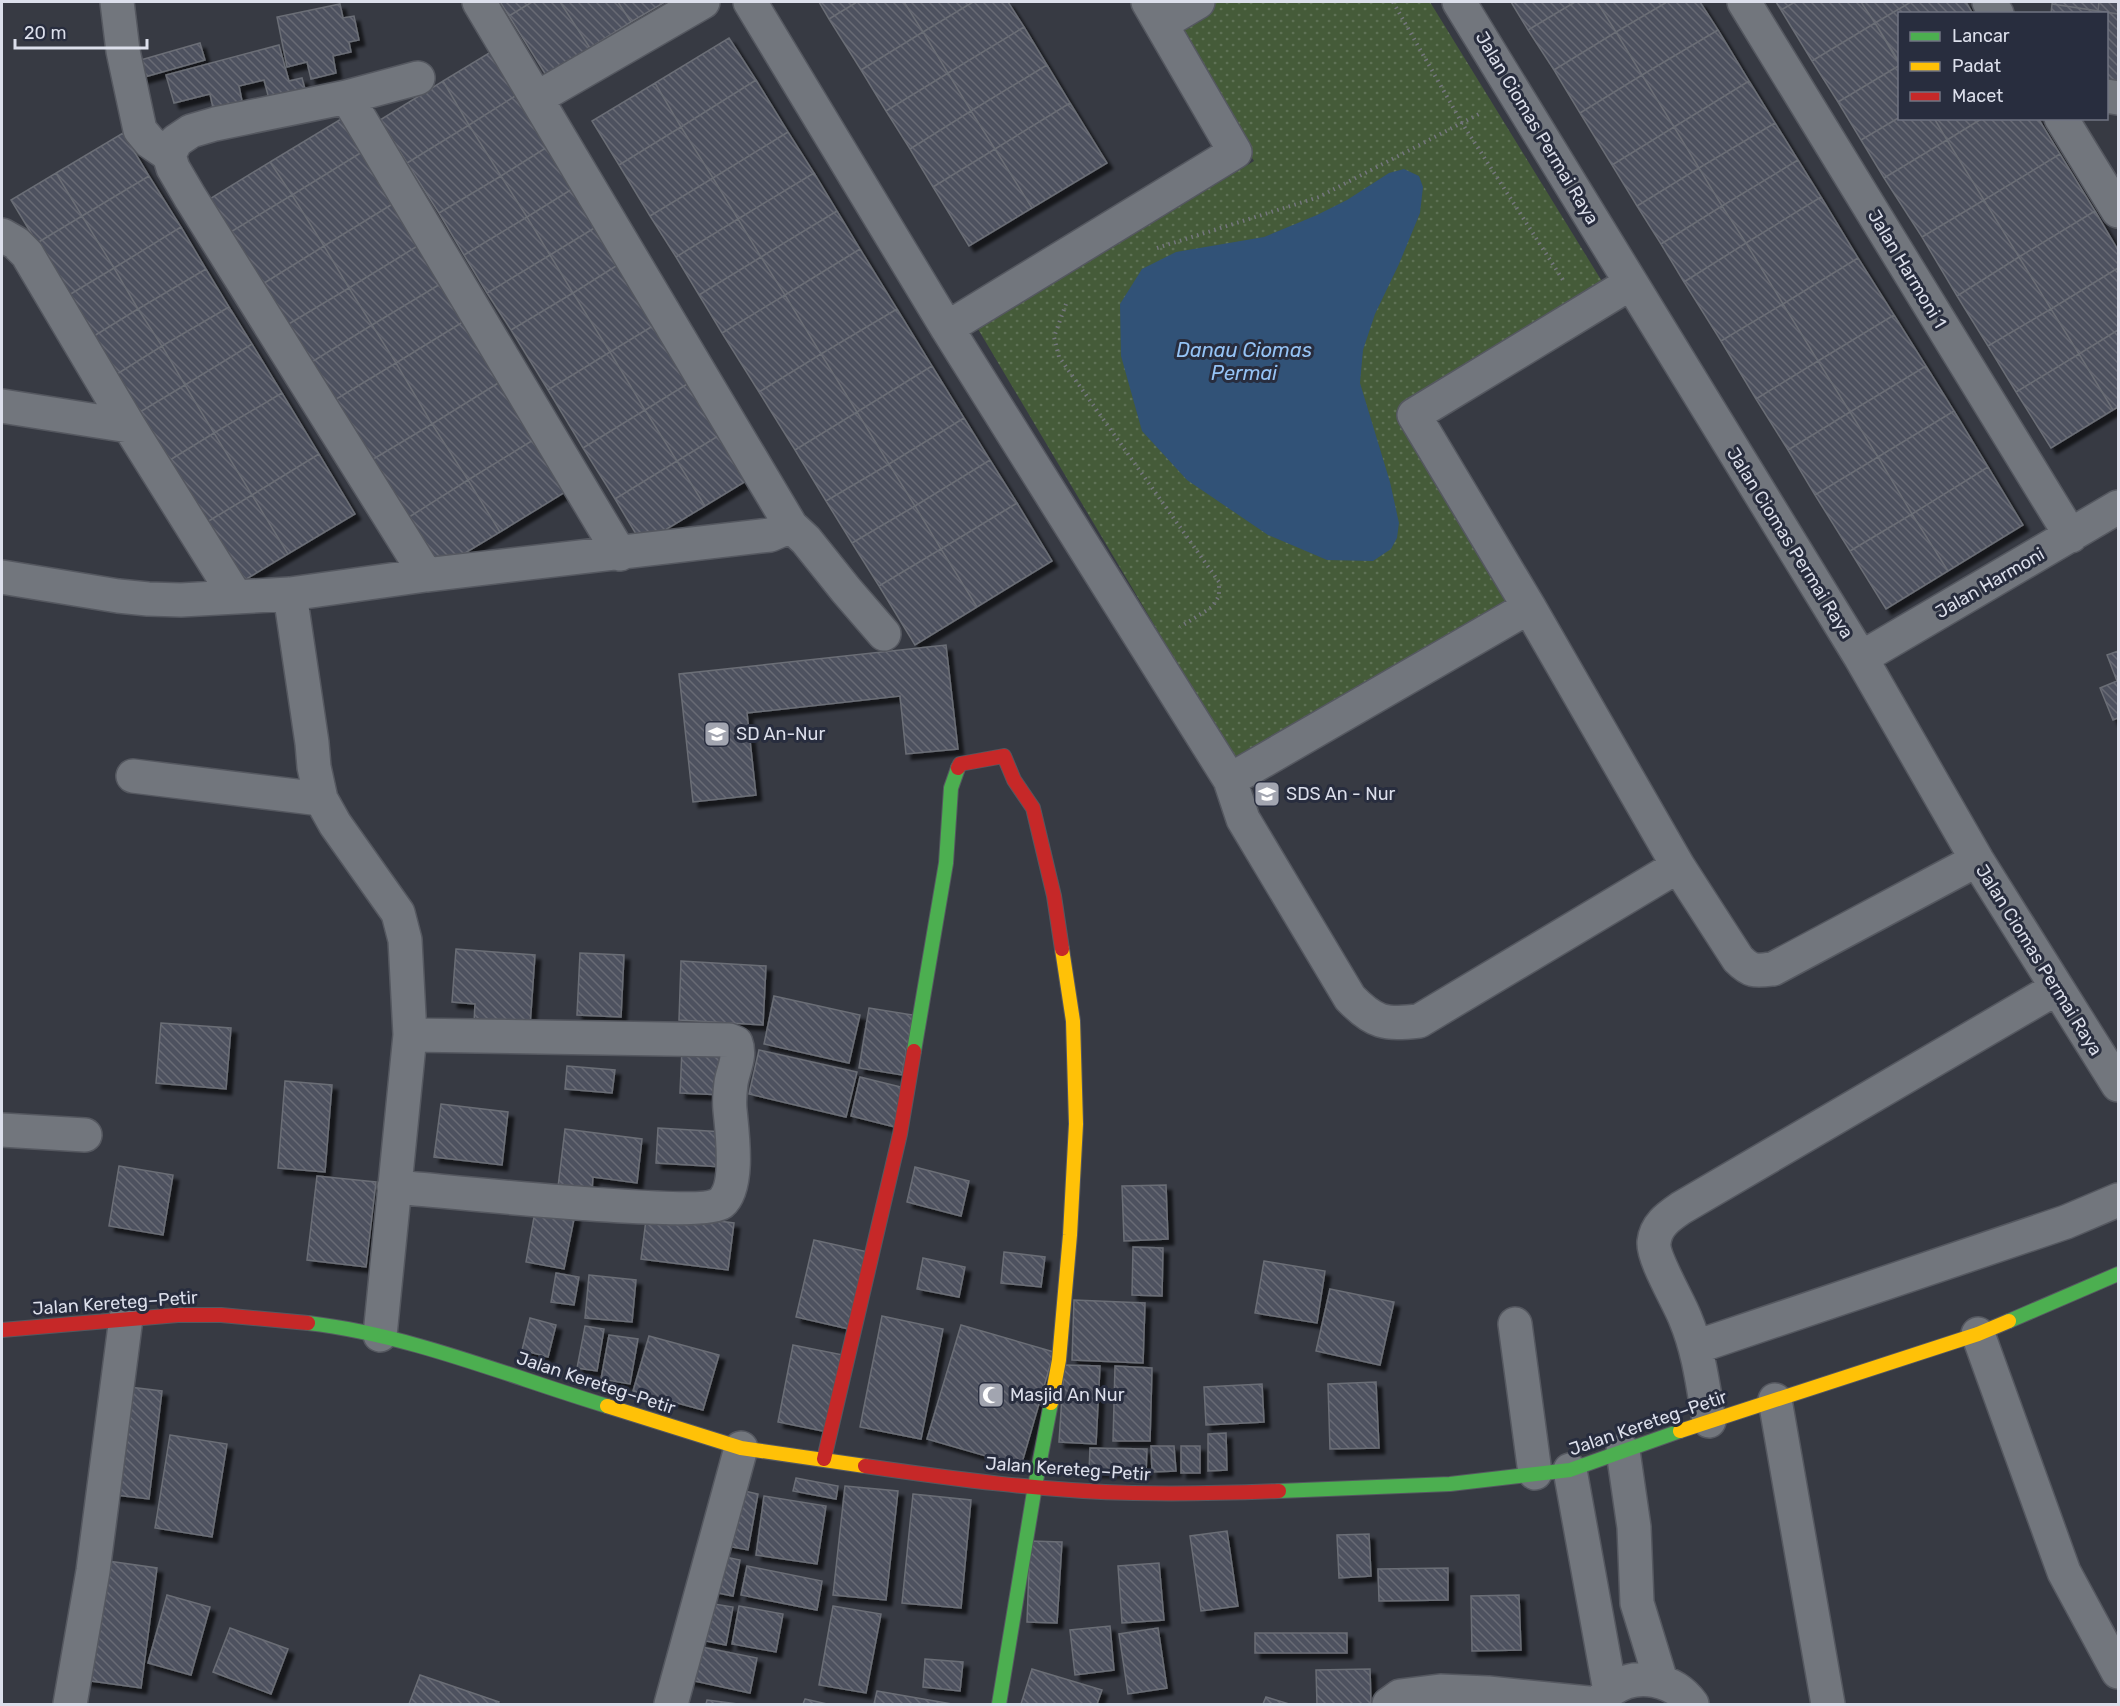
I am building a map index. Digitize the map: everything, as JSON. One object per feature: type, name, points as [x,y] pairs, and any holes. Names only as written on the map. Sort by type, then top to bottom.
[{"type":"street","points":[[117,2],[123,51],[140,130],[150,142],[169,155],[173,168],[190,197],[426,575]]},
{"type":"street","points":[[479,2],[791,526],[806,540],[884,634]]},
{"type":"street","points":[[537,98],[703,2]]},
{"type":"street","points":[[750,2],[948,328],[1230,780],[1243,819],[1350,998],[1365,1014],[1392,1024],[1419,1021],[1678,866]]},
{"type":"street","points":[[948,328],[1235,152],[1154,13],[1198,2]]},
{"type":"street","name":"Jalan Ciomas Permai Raya","points":[[1460,2],[1861,658],[1977,860],[2118,1085]]},
{"type":"street","name":"Jalan Harmoni 1","points":[[1744,2],[2071,536]]},
{"type":"street","points":[[169,155],[176,141],[192,131],[215,124],[347,97],[418,78]]},
{"type":"street","points":[[347,97],[620,554]]},
{"type":"street","points":[[2062,120],[2118,211]]},
{"type":"street","points":[[2,235],[16,243],[27,254],[129,426],[236,597]]},
{"type":"street","points":[[1631,283],[1414,415],[1529,607],[1678,866],[1738,958],[1749,969],[1758,971],[1773,969],[1977,860]]},
{"type":"street","points":[[2,406],[129,426]]},
{"type":"street","name":"Jalan Harmoni","points":[[1861,658],[2118,507]]},
{"type":"street","points":[[2,577],[148,599],[181,600],[290,594],[426,575],[770,535],[791,526]]},
{"type":"street","points":[[290,594],[314,767],[321,799],[335,824],[398,913],[405,940],[410,1035],[380,1335]]},
{"type":"street","points":[[1230,780],[1529,607]]},
{"type":"street","points":[[824,1459],[900,1134],[946,863],[951,788],[960,764],[1004,756],[1014,780],[1033,808],[1054,896],[1072,1021],[1076,1124],[1070,1235],[1059,1360],[1035,1486],[999,1704]]},
{"type":"street","points":[[133,776],[321,799]]},
{"type":"street","points":[[1708,1421],[1696,1347],[1653,1244],[1661,1222],[1681,1208],[2057,988]]},
{"type":"street","points":[[394,1187],[647,1208],[702,1208],[717,1205],[723,1201],[729,1189],[732,1174],[733,1138],[729,1107],[731,1082],[738,1049],[736,1043],[729,1040],[410,1035]]},
{"type":"street","points":[[2,1130],[85,1135]]},
{"type":"street","points":[[1696,1347],[2066,1222],[2118,1200]]},
{"type":"street","name":"Jalan Kereteg–Petir","points":[[2,1330],[126,1318],[221,1315],[311,1323],[380,1335],[436,1350],[741,1448],[928,1475],[1035,1486],[1130,1493],[1199,1494],[1450,1484],[1570,1470],[1708,1421],[1977,1334],[2118,1274]]},
{"type":"street","points":[[70,1704],[93,1571],[126,1318]]},
{"type":"street","points":[[1515,1324],[1535,1473]]},
{"type":"street","points":[[1977,1334],[2064,1572],[2118,1672]]},
{"type":"street","points":[[1775,1400],[1828,1704]]},
{"type":"street","points":[[671,1704],[741,1448]]},
{"type":"street","points":[[1623,1451],[1634,1527],[1637,1603],[1660,1681]]},
{"type":"street","points":[[1570,1470],[1595,1616],[1602,1700]]},
{"type":"street","points":[[1389,1704],[1400,1696],[1440,1691],[1602,1700],[1626,1683],[1643,1679],[1660,1681],[1677,1689],[1692,1704]]},
{"type":"path","points":[[1393,2],[1462,123],[1584,312]]},
{"type":"path","points":[[1150,251],[1319,197],[1517,96]]},
{"type":"path","points":[[1067,300],[1054,337],[1059,357],[1219,582],[1219,596],[1212,607],[1147,649]]},
{"type":"green space","points":[[1216,2],[1430,2],[1603,283],[1402,408],[1509,599],[1234,759],[978,329],[1254,161],[1172,28]]},
{"type":"water","name":"Danau Ciomas Permai","points":[[1404,169],[1419,176],[1423,187],[1420,213],[1375,314],[1363,350],[1360,383],[1390,482],[1399,523],[1397,538],[1391,549],[1373,561],[1327,560],[1268,535],[1187,480],[1142,431],[1121,356],[1120,304],[1142,269],[1176,252],[1264,237],[1317,215],[1347,200],[1389,173]]},
{"type":"building","points":[[500,2],[532,2],[509,16]]},
{"type":"building","points":[[532,2],[560,2],[590,48],[546,75],[509,16]]},
{"type":"building","points":[[560,2],[618,2],[631,22],[590,48]]},
{"type":"building","points":[[618,2],[665,2],[631,22]]},
{"type":"building","points":[[819,2],[857,2],[829,19]]},
{"type":"building","points":[[857,2],[904,2],[923,32],[861,70],[829,19]]},
{"type":"building","points":[[904,2],[973,2],[923,32]]},
{"type":"building","points":[[973,2],[1008,2],[1024,27],[948,73],[923,32]]},
{"type":"building","points":[[1511,2],[1575,2],[1528,30]]},
{"type":"building","points":[[1575,2],[1597,2],[1616,32],[1554,70],[1528,30]]},
{"type":"building","points":[[1597,2],[1667,2],[1616,32]]},
{"type":"building","points":[[1667,2],[1700,2],[1718,30],[1642,75],[1616,32]]},
{"type":"building","points":[[1776,2],[1795,2],[1781,10]]},
{"type":"building","points":[[1795,2],[1861,2],[1875,23],[1812,61],[1781,10]]},
{"type":"building","points":[[1861,2],[1911,2],[1875,23]]},
{"type":"building","points":[[1911,2],[1966,2],[1972,12],[1898,12],[1898,60],[1875,23]]},
{"type":"building","points":[[2053,2],[2099,2],[2098,11],[2052,4]]},
{"type":"building","points":[[2099,2],[2118,2],[2118,14],[2098,11]]},
{"type":"building","points":[[340,4],[343,18],[354,16],[359,40],[349,42],[351,52],[333,56],[336,73],[311,79],[307,62],[287,67],[277,17]]},
{"type":"building","points":[[2052,4],[2098,11],[2098,12],[2051,12]]},
{"type":"building","points":[[2108,12],[2118,14],[2118,84],[2108,82]]},
{"type":"building","points":[[1875,23],[1898,62],[1898,66],[1838,102],[1812,61]]},
{"type":"building","points":[[1024,27],[1047,65],[971,111],[948,73]]},
{"type":"building","points":[[1718,30],[1749,81],[1674,127],[1642,75]]},
{"type":"building","points":[[923,32],[948,73],[886,111],[861,70]]},
{"type":"building","points":[[1616,32],[1642,75],[1580,113],[1554,70]]},
{"type":"building","points":[[729,38],[756,80],[681,127],[655,83]]},
{"type":"building","points":[[200,43],[205,60],[141,78],[137,61]]},
{"type":"building","points":[[279,45],[289,81],[302,78],[305,89],[269,99],[264,80],[239,86],[242,101],[213,108],[210,94],[174,103],[166,75]]},
{"type":"building","points":[[494,50],[520,93],[469,125],[443,81]]},
{"type":"building","points":[[1047,65],[1070,103],[995,149],[971,111]]},
{"type":"building","points":[[1898,66],[1898,118],[1861,140],[1838,102]]},
{"type":"building","points":[[948,73],[971,111],[910,149],[886,111]]},
{"type":"building","points":[[1642,75],[1674,127],[1612,165],[1580,113]]},
{"type":"building","points":[[756,80],[788,132],[713,178],[681,127]]},
{"type":"building","points":[[443,81],[469,125],[407,163],[380,120]]},
{"type":"building","points":[[1749,81],[1775,123],[1699,168],[1674,127]]},
{"type":"building","points":[[655,83],[681,127],[619,165],[592,121]]},
{"type":"building","points":[[520,93],[552,144],[501,176],[469,125]]},
{"type":"building","points":[[1070,103],[1107,163],[1032,208],[995,149]]},
{"type":"building","points":[[971,111],[995,149],[933,187],[910,149]]},
{"type":"building","points":[[346,116],[367,149],[292,195],[270,162]]},
{"type":"building","points":[[1898,118],[1898,120],[1935,120],[1947,140],[1884,178],[1861,140]]},
{"type":"building","points":[[1935,120],[1980,120],[1947,140]]},
{"type":"building","points":[[1980,120],[2039,120],[2060,154],[1984,200],[1947,140]]},
{"type":"building","points":[[1775,123],[1798,160],[1722,206],[1699,168]]},
{"type":"building","points":[[469,125],[501,176],[439,213],[407,163]]},
{"type":"building","points":[[681,127],[713,178],[650,216],[619,165]]},
{"type":"building","points":[[1674,127],[1699,168],[1637,206],[1612,165]]},
{"type":"building","points":[[788,132],[814,173],[738,219],[713,178]]},
{"type":"building","points":[[123,133],[149,176],[82,216],[56,173]]},
{"type":"building","points":[[1947,140],[1984,200],[1922,237],[1884,178]]},
{"type":"building","points":[[552,144],[577,186],[527,217],[501,176]]},
{"type":"building","points":[[367,149],[399,200],[324,246],[292,195]]},
{"type":"building","points":[[995,149],[1032,208],[969,246],[933,187]]},
{"type":"building","points":[[2060,154],[2095,211],[2019,257],[1984,200]]},
{"type":"building","points":[[1798,160],[1821,197],[1746,243],[1722,206]]},
{"type":"building","points":[[270,162],[292,195],[229,233],[208,200]]},
{"type":"building","points":[[1699,168],[1722,206],[1661,244],[1637,206]]},
{"type":"building","points":[[56,173],[82,216],[37,243],[11,200]]},
{"type":"building","points":[[814,173],[837,211],[761,257],[738,219]]},
{"type":"building","points":[[149,176],[181,227],[114,268],[82,216]]},
{"type":"building","points":[[501,176],[527,217],[464,255],[439,213]]},
{"type":"building","points":[[713,178],[738,219],[676,257],[650,216]]},
{"type":"building","points":[[577,186],[601,224],[550,255],[527,217]]},
{"type":"building","points":[[292,195],[324,246],[261,285],[229,233]]},
{"type":"building","points":[[1821,197],[1858,258],[1783,304],[1746,243]]},
{"type":"building","points":[[399,200],[424,242],[349,288],[324,246]]},
{"type":"building","points":[[1984,200],[2019,257],[1957,296],[1922,237]]},
{"type":"building","points":[[1722,206],[1746,243],[1684,282],[1661,244]]},
{"type":"building","points":[[837,211],[860,249],[785,295],[761,257]]},
{"type":"building","points":[[2095,211],[2118,250],[2118,268],[2051,309],[2019,257]]},
{"type":"building","points":[[82,216],[114,268],[69,295],[37,243]]},
{"type":"building","points":[[527,217],[550,255],[487,293],[464,255]]},
{"type":"building","points":[[738,219],[761,257],[699,295],[676,257]]},
{"type":"building","points":[[601,224],[624,261],[573,293],[550,255]]},
{"type":"building","points":[[181,227],[206,269],[138,309],[114,268]]},
{"type":"building","points":[[424,242],[447,280],[372,325],[349,288]]},
{"type":"building","points":[[1746,243],[1783,304],[1721,341],[1684,282]]},
{"type":"building","points":[[324,246],[349,288],[287,325],[261,285]]},
{"type":"building","points":[[860,249],[897,309],[821,354],[785,295]]},
{"type":"building","points":[[550,255],[573,293],[511,330],[487,293]]},
{"type":"building","points":[[761,257],[785,295],[722,333],[699,295]]},
{"type":"building","points":[[2019,257],[2051,309],[1988,346],[1957,296]]},
{"type":"building","points":[[1858,258],[1894,315],[1818,361],[1783,304]]},
{"type":"building","points":[[624,261],[661,321],[610,352],[573,293]]},
{"type":"building","points":[[114,268],[138,309],[94,336],[69,295]]},
{"type":"building","points":[[2118,268],[2118,330],[2079,354],[2051,309]]},
{"type":"building","points":[[206,269],[229,307],[162,346],[138,309]]},
{"type":"building","points":[[447,280],[471,317],[396,363],[372,325]]},
{"type":"building","points":[[349,288],[372,325],[310,363],[287,325]]},
{"type":"building","points":[[573,293],[610,352],[548,390],[511,330]]},
{"type":"building","points":[[785,295],[821,354],[759,392],[722,333]]},
{"type":"building","points":[[1783,304],[1818,361],[1756,399],[1721,341]]},
{"type":"building","points":[[229,307],[252,344],[185,385],[162,346]]},
{"type":"building","points":[[138,309],[162,346],[117,374],[94,336]]},
{"type":"building","points":[[897,309],[932,366],[857,412],[821,354]]},
{"type":"building","points":[[2051,309],[2079,354],[2016,392],[1988,346]]},
{"type":"building","points":[[1894,315],[1926,366],[1850,412],[1818,361]]},
{"type":"building","points":[[471,317],[508,377],[432,424],[396,363]]},
{"type":"building","points":[[661,321],[697,378],[645,410],[610,352]]},
{"type":"building","points":[[372,325],[396,363],[333,401],[310,363]]},
{"type":"building","points":[[2118,330],[2118,407],[2113,410],[2079,354]]},
{"type":"building","points":[[252,344],[282,393],[214,433],[185,385]]},
{"type":"building","points":[[162,346],[185,385],[140,412],[117,374]]},
{"type":"building","points":[[610,352],[645,410],[583,448],[548,390]]},
{"type":"building","points":[[821,354],[857,412],[795,450],[759,392]]},
{"type":"building","points":[[2079,354],[2113,410],[2051,448],[2016,392]]},
{"type":"building","points":[[1818,361],[1850,412],[1788,450],[1756,399]]},
{"type":"building","points":[[396,363],[432,424],[370,461],[333,401]]},
{"type":"building","points":[[932,366],[964,418],[889,464],[857,412]]},
{"type":"building","points":[[1926,366],[1954,411],[1878,457],[1850,412]]},
{"type":"building","points":[[508,377],[543,434],[468,480],[432,424]]},
{"type":"building","points":[[697,378],[728,430],[677,461],[645,410]]},
{"type":"building","points":[[185,385],[214,433],[170,460],[140,412]]},
{"type":"building","points":[[282,393],[319,454],[252,495],[214,433]]},
{"type":"building","points":[[645,410],[677,461],[615,499],[583,448]]},
{"type":"building","points":[[1954,411],[1988,467],[1912,514],[1878,457]]},
{"type":"building","points":[[857,412],[889,464],[826,501],[795,450]]},
{"type":"building","points":[[1850,412],[1878,457],[1815,495],[1788,450]]},
{"type":"building","points":[[964,418],[990,460],[915,506],[889,464]]},
{"type":"building","points":[[432,424],[468,480],[406,519],[370,461]]},
{"type":"building","points":[[728,430],[756,475],[705,506],[677,461]]},
{"type":"building","points":[[214,433],[252,495],[207,522],[170,460]]},
{"type":"building","points":[[543,434],[575,486],[500,532],[468,480]]},
{"type":"building","points":[[319,454],[355,514],[288,554],[252,495]]},
{"type":"building","points":[[1878,457],[1912,514],[1850,551],[1815,495]]},
{"type":"building","points":[[990,460],[1017,503],[941,549],[915,506]]},
{"type":"building","points":[[677,461],[705,506],[642,544],[615,499]]},
{"type":"building","points":[[889,464],[915,506],[852,543],[826,501]]},
{"type":"building","points":[[1988,467],[2023,525],[1948,571],[1912,514]]},
{"type":"building","points":[[468,480],[500,532],[437,570],[406,519]]},
{"type":"building","points":[[252,495],[288,554],[243,581],[207,522]]},
{"type":"building","points":[[1017,503],[1052,561],[977,607],[941,549]]},
{"type":"building","points":[[915,506],[941,549],[879,586],[852,543]]},
{"type":"building","points":[[1912,514],[1948,571],[1886,609],[1850,551]]},
{"type":"building","points":[[941,549],[977,607],[915,645],[879,586]]},
{"type":"building","name":"SD An-Nur","points":[[946,645],[958,749],[906,754],[900,696],[747,713],[756,795],[693,802],[679,674]]},
{"type":"building","points":[[2118,651],[2118,718],[2113,720],[2100,688],[2117,681],[2107,655]]},
{"type":"building","points":[[456,949],[535,955],[530,1026],[474,1023],[475,1004],[452,1002]]},
{"type":"building","points":[[580,953],[624,955],[621,1017],[577,1015]]},
{"type":"building","points":[[681,961],[766,966],[763,1025],[679,1020]]},
{"type":"building","points":[[774,996],[860,1015],[849,1063],[764,1044]]},
{"type":"building","points":[[869,1008],[913,1015],[902,1075],[859,1068]]},
{"type":"building","points":[[161,1023],[231,1028],[226,1089],[156,1083]]},
{"type":"building","points":[[682,1049],[725,1050],[724,1095],[680,1093]]},
{"type":"building","points":[[759,1050],[857,1072],[846,1117],[749,1094]]},
{"type":"building","points":[[567,1066],[615,1070],[612,1093],[565,1089]]},
{"type":"building","points":[[860,1077],[905,1088],[895,1127],[851,1116]]},
{"type":"building","points":[[285,1081],[332,1085],[325,1172],[278,1168]]},
{"type":"building","points":[[441,1104],[508,1112],[502,1165],[434,1157]]},
{"type":"building","points":[[658,1128],[725,1132],[723,1167],[656,1163]]},
{"type":"building","points":[[565,1129],[642,1139],[637,1183],[593,1177],[592,1191],[558,1187]]},
{"type":"building","points":[[119,1166],[173,1175],[163,1235],[109,1226]]},
{"type":"building","points":[[915,1167],[969,1181],[961,1216],[907,1202]]},
{"type":"building","points":[[317,1176],[376,1182],[366,1267],[307,1260]]},
{"type":"building","points":[[1166,1185],[1168,1239],[1124,1241],[1122,1186]]},
{"type":"building","points":[[536,1206],[575,1214],[564,1269],[526,1262]]},
{"type":"building","points":[[647,1212],[734,1223],[728,1270],[641,1259]]},
{"type":"building","points":[[814,1240],[868,1252],[849,1329],[796,1317]]},
{"type":"building","points":[[1133,1247],[1163,1248],[1162,1296],[1132,1295]]},
{"type":"building","points":[[1004,1252],[1045,1257],[1041,1287],[1001,1283]]},
{"type":"building","points":[[923,1258],[965,1267],[959,1297],[917,1289]]},
{"type":"building","points":[[1264,1261],[1325,1271],[1317,1323],[1255,1313]]},
{"type":"building","points":[[556,1273],[579,1277],[574,1305],[551,1302]]},
{"type":"building","points":[[589,1275],[636,1280],[632,1322],[585,1318]]},
{"type":"building","points":[[1330,1289],[1394,1302],[1380,1365],[1316,1351]]},
{"type":"building","points":[[1074,1300],[1145,1303],[1143,1363],[1072,1360]]},
{"type":"building","points":[[882,1316],[943,1329],[921,1439],[860,1427]]},
{"type":"building","points":[[530,1318],[556,1325],[548,1357],[522,1350]]},
{"type":"building","name":"Masjid An Nur","points":[[961,1325],[1054,1352],[1021,1466],[927,1439]]},
{"type":"building","points":[[585,1326],[604,1329],[597,1371],[577,1368]]},
{"type":"building","points":[[609,1335],[638,1339],[630,1384],[601,1379]]},
{"type":"building","points":[[649,1336],[719,1355],[703,1410],[633,1391]]},
{"type":"building","points":[[793,1345],[843,1355],[828,1432],[778,1422]]},
{"type":"building","points":[[1064,1365],[1100,1366],[1096,1444],[1059,1442]]},
{"type":"building","points":[[1115,1366],[1152,1368],[1150,1441],[1113,1441]]},
{"type":"building","points":[[1376,1382],[1379,1448],[1330,1449],[1328,1384]]},
{"type":"building","points":[[1262,1384],[1264,1422],[1206,1425],[1204,1387]]},
{"type":"building","points":[[121,1386],[162,1391],[149,1499],[107,1494]]},
{"type":"building","points":[[1226,1433],[1227,1470],[1208,1471],[1208,1434]]},
{"type":"building","points":[[170,1435],[227,1444],[212,1537],[155,1528]]},
{"type":"building","points":[[1151,1446],[1174,1446],[1176,1471],[1152,1472]]},
{"type":"building","points":[[1181,1446],[1200,1446],[1200,1473],[1181,1473]]},
{"type":"building","points":[[1090,1448],[1147,1449],[1146,1473],[1089,1472]]},
{"type":"building","points":[[796,1478],[838,1486],[836,1499],[793,1491]]},
{"type":"building","points":[[845,1486],[898,1491],[886,1600],[833,1595]]},
{"type":"building","points":[[731,1488],[758,1494],[748,1550],[721,1545]]},
{"type":"building","points":[[913,1494],[971,1500],[961,1608],[902,1603]]},
{"type":"building","points":[[764,1496],[826,1506],[817,1564],[756,1555]]},
{"type":"building","points":[[1227,1531],[1238,1606],[1201,1611],[1190,1536]]},
{"type":"building","points":[[1369,1534],[1371,1576],[1339,1578],[1337,1535]]},
{"type":"building","points":[[1030,1541],[1062,1542],[1057,1623],[1027,1622]]},
{"type":"building","points":[[716,1555],[740,1560],[733,1596],[708,1591]]},
{"type":"building","points":[[101,1560],[157,1568],[141,1688],[84,1680]]},
{"type":"building","points":[[1159,1563],[1164,1620],[1122,1623],[1118,1566]]},
{"type":"building","points":[[747,1566],[822,1581],[817,1610],[741,1595]]},
{"type":"building","points":[[1448,1568],[1448,1600],[1379,1601],[1378,1569]]},
{"type":"building","points":[[167,1595],[210,1607],[191,1675],[148,1663]]},
{"type":"building","points":[[1519,1595],[1521,1650],[1472,1651],[1471,1596]]},
{"type":"building","points":[[708,1603],[733,1607],[726,1645],[701,1640]]},
{"type":"building","points":[[739,1606],[783,1614],[776,1652],[732,1644]]},
{"type":"building","points":[[833,1606],[881,1614],[866,1693],[819,1685]]},
{"type":"building","points":[[1110,1626],[1114,1670],[1075,1675],[1070,1630]]},
{"type":"building","points":[[230,1628],[288,1649],[271,1694],[213,1672]]},
{"type":"building","points":[[1158,1628],[1167,1688],[1128,1694],[1119,1634]]},
{"type":"building","points":[[1255,1633],[1347,1633],[1347,1653],[1255,1653]]},
{"type":"building","points":[[692,1645],[757,1658],[750,1693],[685,1679]]},
{"type":"building","points":[[925,1659],[963,1662],[960,1691],[923,1687]]},
{"type":"building","points":[[1032,1669],[1102,1690],[1097,1704],[1021,1704]]},
{"type":"building","points":[[1370,1669],[1371,1704],[1317,1704],[1316,1670]]},
{"type":"building","points":[[420,1675],[499,1702],[498,1704],[409,1704]]},
{"type":"building","points":[[877,1691],[952,1704],[874,1704]]},
{"type":"building","points":[[1266,1697],[1289,1704],[1263,1704]]},
{"type":"building","points":[[805,1699],[827,1704],[803,1704]]},
{"type":"building","points":[[707,1700],[738,1704],[706,1704]]},
{"type":"traffic: fast","points":[[914,1051],[946,863],[951,788],[958,768]]},
{"type":"traffic: fast","points":[[2009,1321],[2118,1274]]},
{"type":"traffic: fast","points":[[308,1323],[346,1329],[422,1347],[607,1406]]},
{"type":"traffic: fast","points":[[999,1704],[1051,1403]]},
{"type":"traffic: fast","points":[[1279,1491],[1450,1484],[1570,1470],[1680,1431]]},
{"type":"traffic: slow","points":[[1051,1403],[1059,1360],[1070,1235],[1076,1124],[1073,1021],[1062,949]]},
{"type":"traffic: slow","points":[[1680,1431],[1978,1334],[2009,1321]]},
{"type":"traffic: slow","points":[[607,1406],[741,1448],[865,1466]]},
{"type":"traffic: jam","points":[[958,768],[960,764],[1004,756],[1014,780],[1033,808],[1054,896],[1062,949]]},
{"type":"traffic: jam","points":[[824,1459],[900,1134],[914,1051]]},
{"type":"traffic: jam","points":[[2,1330],[178,1315],[221,1315],[308,1323]]},
{"type":"traffic: jam","points":[[865,1466],[999,1484],[1066,1490],[1133,1493],[1279,1491]]},
{"type":"place","name":"SD An-Nur","points":[[717,734]]},
{"type":"place","name":"SDS An - Nur","points":[[1267,794]]},
{"type":"place","name":"Masjid An Nur","points":[[991,1395]]}]
